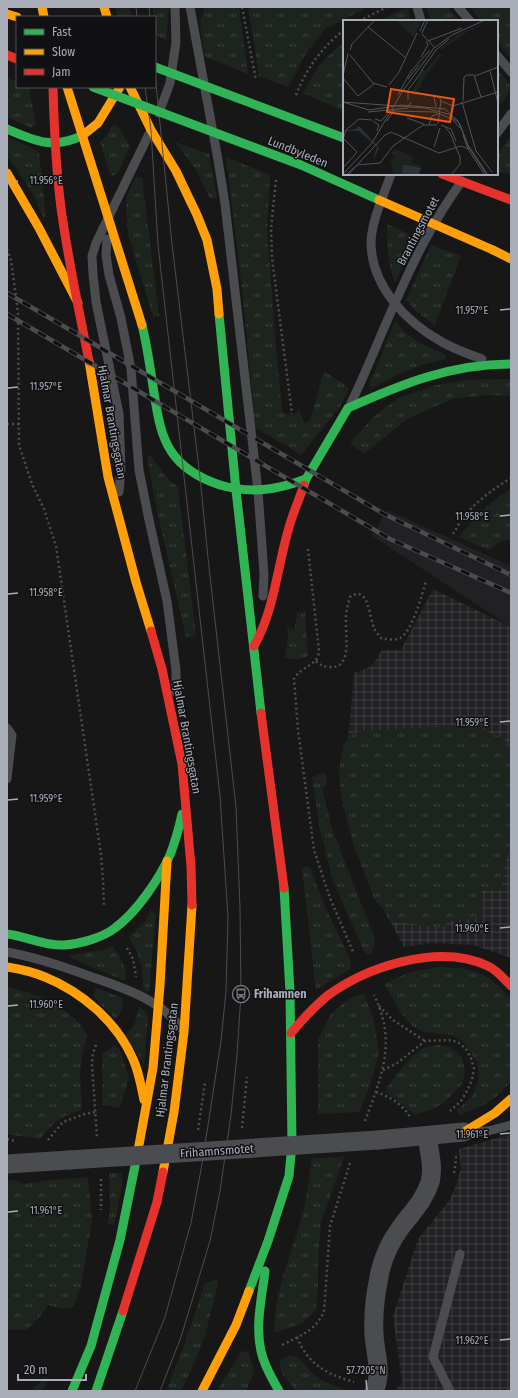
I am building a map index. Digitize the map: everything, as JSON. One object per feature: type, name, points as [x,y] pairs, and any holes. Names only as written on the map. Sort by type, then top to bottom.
[{"type":"main road","points":[[156,67],[343,138]]},
{"type":"main road","name":"Hjalmar Brantingsgatan","points":[[53,88],[55,145],[61,208],[70,268],[93,380],[108,477],[136,582],[162,669],[177,739],[182,764],[191,866],[192,897],[184,1032],[176,1106],[157,1202],[135,1275],[96,1391]]},
{"type":"main road","points":[[66,88],[83,135],[108,220],[142,325],[148,352],[157,412],[162,433],[171,452],[184,466],[216,484],[236,490],[258,491],[282,488],[306,479]]},
{"type":"main road","name":"Lundbyleden","points":[[96,88],[301,165],[511,259]]},
{"type":"main road","points":[[7,129],[46,144],[55,145],[75,140],[98,123],[119,88]]},
{"type":"main road","points":[[130,88],[151,130],[187,192],[210,252],[217,289],[236,490],[271,800],[284,890],[288,948],[291,1033],[292,1144],[289,1176],[268,1241],[236,1325],[202,1391]]},
{"type":"main road","points":[[7,173],[39,228],[78,303]]},
{"type":"main road","points":[[445,175],[511,200]]},
{"type":"main road","points":[[253,647],[262,632],[270,606],[288,531],[306,479],[348,408],[408,382],[461,368],[494,363],[511,364]]},
{"type":"main road","points":[[7,934],[62,946],[89,940],[115,929],[132,911],[157,878],[167,861],[178,833],[185,800]]},
{"type":"main road","points":[[72,1391],[91,1346],[120,1240],[146,1110],[153,1068],[167,861]]},
{"type":"main road","points":[[291,1033],[314,1008],[346,983],[363,974],[406,962],[443,958],[476,962],[490,967],[502,976],[511,986]]},
{"type":"main road","points":[[7,967],[20,968],[37,973],[74,991],[113,1027],[130,1054],[136,1069],[146,1110]]},
{"type":"main road","points":[[459,1133],[485,1120],[511,1099]]},
{"type":"main road","points":[[268,1241],[259,1331],[260,1346],[266,1366],[279,1391]]},
{"type":"street","name":"Frihamnsmotet","points":[[7,1164],[378,1140],[459,1133]]},
{"type":"street","points":[[375,1390],[379,1368],[374,1336],[374,1317],[379,1276],[387,1249],[401,1227],[414,1212],[424,1196],[430,1181],[432,1170],[427,1136]]},
{"type":"lane","points":[[118,515],[121,469],[119,414],[96,302],[92,274],[92,256],[96,243],[159,114],[170,83],[176,42],[175,7]]},
{"type":"lane","points":[[190,7],[225,204],[258,491],[264,574],[263,599],[253,647]]},
{"type":"lane","points":[[417,7],[421,20]]},
{"type":"lane","points":[[458,7],[469,20]]},
{"type":"lane","points":[[498,56],[511,72]]},
{"type":"lane","points":[[498,132],[511,114]]},
{"type":"lane","points":[[391,175],[374,222],[371,241],[373,258],[382,287],[419,328],[442,343],[494,363]]},
{"type":"lane","name":"Brantingsmotet","points":[[348,408],[395,303],[431,228],[466,175]]},
{"type":"lane","points":[[108,220],[106,255],[108,275],[121,318],[131,369],[139,470],[148,520],[168,609],[176,670],[177,739]]},
{"type":"lane","points":[[7,728],[12,735],[7,779]]},
{"type":"lane","points":[[7,952],[30,956],[135,993],[170,1015],[184,1032]]},
{"type":"lane","points":[[459,1133],[488,1132],[511,1125]]},
{"type":"lane","points":[[450,1391],[433,1357],[460,1254]]},
{"type":"path","points":[[242,7],[257,88]]},
{"type":"path","points":[[362,20],[387,7]]},
{"type":"path","points":[[294,102],[302,80],[312,64],[324,48],[343,31]]},
{"type":"path","points":[[276,178],[271,228],[272,258],[292,414]]},
{"type":"path","points":[[7,249],[11,260],[18,313],[19,445],[32,484],[44,509],[56,546],[101,855],[104,910],[133,959],[136,972],[135,993]]},
{"type":"path","points":[[7,424],[19,424]]},
{"type":"path","points":[[453,534],[465,516],[475,505],[511,478]]},
{"type":"path","points":[[307,542],[319,657],[316,661],[298,673],[294,679],[296,716],[314,850],[330,898],[357,959]]},
{"type":"path","points":[[316,661],[324,667],[334,668],[339,666],[346,657],[346,618],[350,597],[355,594],[360,594],[364,598],[367,603],[374,628],[381,638],[393,640],[399,639],[404,636],[410,626],[426,581]]},
{"type":"path","points":[[365,1121],[383,1070],[386,1048],[385,1028],[378,1005],[393,1020],[425,1041],[451,1040],[459,1043],[466,1049],[474,1068],[472,1080],[461,1101],[451,1110],[444,1113]]},
{"type":"path","points":[[383,1070],[396,1064],[425,1041]]},
{"type":"path","points":[[242,1132],[248,1077]]},
{"type":"path","points":[[197,1136],[205,1083]]},
{"type":"path","points":[[376,1092],[384,1094],[406,1110]]},
{"type":"path","points":[[451,1110],[459,1133],[454,1175]]},
{"type":"path","points":[[53,1134],[63,1122],[95,1112]]},
{"type":"path","points":[[278,1348],[310,1331],[319,1321],[324,1312],[330,1226],[352,1158]]},
{"type":"path","points":[[297,1337],[301,1347],[319,1368],[334,1376],[375,1390]]},
{"type":"shaded area","points":[[387,510],[511,566],[511,627],[372,536]]},
{"type":"shaded area","points":[[433,589],[511,627],[511,958],[473,945],[432,943],[404,947],[371,886],[348,742],[354,673],[372,666],[382,650],[401,650]]},
{"type":"shaded area","points":[[511,1134],[511,1391],[395,1391],[402,1382],[393,1316],[418,1239],[449,1201],[455,1188],[461,1169],[459,1149]]},
{"type":"green space","points":[[115,7],[130,7],[131,16],[118,16]]},
{"type":"green space","points":[[153,7],[169,7],[166,40],[156,35],[156,16],[153,16]]},
{"type":"green space","points":[[205,7],[239,7],[248,74],[204,56],[200,22]]},
{"type":"green space","points":[[248,7],[368,7],[325,29],[306,53],[288,87],[259,76]]},
{"type":"green space","points":[[407,7],[411,20],[382,20]]},
{"type":"green space","points":[[426,7],[448,7],[458,20],[431,20]]},
{"type":"green space","points":[[470,7],[511,7],[511,59],[498,42],[498,20],[480,20]]},
{"type":"green space","points":[[343,44],[343,111],[303,93],[325,59]]},
{"type":"green space","points":[[498,69],[510,85],[510,92],[498,107]]},
{"type":"green space","points":[[7,78],[16,82],[16,88],[29,88],[36,125],[31,128],[7,117]]},
{"type":"green space","points":[[113,125],[118,126],[130,146],[119,171],[114,176],[110,174],[100,142]]},
{"type":"green space","points":[[7,136],[39,152],[46,217],[43,217],[32,193],[7,156]]},
{"type":"green space","points":[[511,136],[511,174],[498,172],[498,153]]},
{"type":"green space","points":[[175,142],[209,154],[217,198],[210,199],[197,171]]},
{"type":"green space","points":[[226,157],[270,175],[267,229],[282,411],[287,415],[295,414],[299,408],[304,423],[310,421],[324,371],[349,388],[340,407],[301,455],[255,427],[243,296]]},
{"type":"green space","points":[[135,177],[142,178],[159,316],[153,317],[128,234],[126,199]]},
{"type":"green space","points":[[387,224],[415,237],[395,283],[390,268],[388,254]]},
{"type":"green space","points":[[431,245],[461,256],[435,325],[417,312],[406,300]]},
{"type":"green space","points":[[395,321],[412,338],[446,355],[446,359],[425,364],[403,372],[372,388],[369,385]]},
{"type":"green space","points":[[511,379],[511,396],[488,395],[452,399],[407,419],[364,454],[350,443],[373,417],[397,399],[432,386],[465,380]]},
{"type":"green space","points":[[151,455],[163,472],[178,487],[196,636],[186,637],[157,510],[147,457]]},
{"type":"green space","points":[[511,489],[511,540],[502,540],[489,550],[459,537],[483,510]]},
{"type":"green space","points":[[305,612],[308,655],[300,659],[285,658],[288,636],[287,622],[289,629],[295,628],[297,613]]},
{"type":"green space","points":[[462,725],[488,732],[500,737],[511,745],[511,845],[504,869],[502,890],[481,891],[481,918],[449,921],[442,928],[395,922],[374,899],[353,843],[341,796],[339,769],[344,744],[353,734],[361,731]]},
{"type":"green space","points":[[322,773],[326,774],[327,784],[323,788],[332,829],[374,936],[375,943],[371,955],[368,955],[364,951],[333,881],[320,829],[312,777]]},
{"type":"green space","points":[[302,867],[310,867],[327,911],[351,961],[350,969],[316,990]]},
{"type":"green space","points":[[151,911],[156,915],[149,992],[143,989],[142,966],[129,937],[144,923]]},
{"type":"green space","points":[[112,945],[120,957],[126,972],[125,981],[69,957],[72,955],[105,949]]},
{"type":"green space","points":[[436,967],[465,969],[479,973],[494,982],[511,999],[511,1081],[495,1098],[475,1109],[459,1115],[457,1110],[472,1097],[479,1078],[477,1062],[465,1044],[452,1035],[424,1032],[412,1026],[401,1013],[384,984],[408,973]]},
{"type":"green space","points":[[7,987],[36,995],[55,1004],[72,1016],[80,1024],[87,1036],[82,1055],[80,1072],[82,1110],[58,1120],[40,1139],[7,1134]]},
{"type":"green space","points":[[96,988],[123,998],[122,1007],[115,1019],[93,996]]},
{"type":"green space","points":[[364,993],[374,1021],[379,1052],[372,1079],[359,1112],[318,1114],[318,1040],[331,1014],[347,1000]]},
{"type":"green space","points":[[139,1007],[146,1012],[148,1018],[144,1065],[126,1035],[135,1023]]},
{"type":"green space","points":[[115,1045],[121,1052],[129,1079],[120,1108],[103,1105],[102,1054]]},
{"type":"green space","points":[[439,1045],[451,1047],[462,1057],[465,1071],[462,1084],[446,1101],[435,1108],[415,1115],[385,1091],[403,1066],[415,1054],[426,1047]]},
{"type":"green space","points":[[344,1157],[321,1223],[316,1310],[302,1323],[274,1333],[280,1287],[303,1213],[312,1158]]},
{"type":"green space","points":[[109,1173],[122,1173],[122,1186],[114,1225],[108,1224],[110,1205]]},
{"type":"green space","points":[[88,1177],[92,1220],[81,1286],[73,1307],[62,1309],[48,1305],[37,1320],[26,1330],[7,1330],[7,1181],[14,1180],[24,1184]]},
{"type":"green space","points":[[219,1279],[205,1336],[193,1366],[181,1391],[166,1391],[185,1343],[205,1283]]},
{"type":"green space","points":[[248,1351],[254,1371],[246,1391],[217,1391],[241,1352]]},
{"type":"green space","points":[[290,1355],[300,1360],[320,1379],[350,1391],[296,1391],[283,1375],[279,1364],[282,1359]]},
{"type":"green space","points":[[46,1377],[48,1381],[42,1391],[31,1391]]},
{"type":"tram line","points":[[136,7],[137,16]]},
{"type":"tram line","points":[[149,7],[150,16]]},
{"type":"tram line","points":[[156,84],[172,244],[200,477],[236,807],[240,908],[241,994],[231,1115],[220,1191],[210,1241],[181,1337],[160,1391]]},
{"type":"tram line","points":[[135,1391],[165,1317],[191,1223],[202,1164],[221,1041],[226,991],[228,917],[220,796],[158,245],[151,130],[145,88]]},
{"type":"railway","points":[[7,293],[384,514],[511,575]]},
{"type":"railway","points":[[7,314],[390,539],[511,593]]},
{"type":"traffic: fast","points":[[156,67],[343,138]]},
{"type":"traffic: fast","points":[[96,88],[301,165],[379,200]]},
{"type":"traffic: fast","points":[[7,129],[36,140],[54,143],[73,140],[83,135]]},
{"type":"traffic: fast","points":[[219,314],[236,490],[261,713]]},
{"type":"traffic: fast","points":[[142,325],[160,426],[171,451],[181,463],[206,480],[231,488],[263,490],[285,486],[306,479]]},
{"type":"traffic: fast","points":[[348,408],[388,391],[427,377],[467,368],[511,364]]},
{"type":"traffic: fast","points":[[304,485],[306,479],[348,408]]},
{"type":"traffic: fast","points":[[7,934],[49,944],[64,945],[91,940],[110,932],[139,904],[160,874],[172,850],[182,814]]},
{"type":"traffic: fast","points":[[249,1291],[268,1241],[289,1176],[292,1144],[290,992],[284,888]]},
{"type":"traffic: fast","points":[[72,1391],[91,1346],[120,1240],[137,1156]]},
{"type":"traffic: fast","points":[[265,1271],[259,1321],[259,1341],[264,1362],[279,1391]]},
{"type":"traffic: fast","points":[[96,1391],[123,1311]]},
{"type":"traffic: slow","points":[[42,7],[44,16]]},
{"type":"traffic: slow","points":[[104,7],[107,16]]},
{"type":"traffic: slow","points":[[7,14],[16,17]]},
{"type":"traffic: slow","points":[[67,88],[142,325]]},
{"type":"traffic: slow","points":[[83,135],[98,123],[119,88]]},
{"type":"traffic: slow","points":[[130,88],[151,130],[176,171],[207,240],[217,289],[219,314]]},
{"type":"traffic: slow","points":[[7,173],[39,228],[78,303]]},
{"type":"traffic: slow","points":[[379,200],[493,250]]},
{"type":"traffic: slow","points":[[493,250],[511,259]]},
{"type":"traffic: slow","points":[[89,361],[108,477],[136,582],[151,631]]},
{"type":"traffic: slow","points":[[137,1156],[153,1068],[160,985],[167,861]]},
{"type":"traffic: slow","points":[[163,1172],[174,1112],[184,1032],[192,905]]},
{"type":"traffic: slow","points":[[7,967],[36,974],[59,983],[85,1000],[97,1010],[118,1033],[126,1045],[137,1069],[144,1100]]},
{"type":"traffic: slow","points":[[464,1132],[495,1113],[511,1099]]},
{"type":"traffic: slow","points":[[202,1391],[236,1325],[249,1291]]},
{"type":"traffic: jam","points":[[7,55],[16,59]]},
{"type":"traffic: jam","points":[[53,88],[61,208],[70,266],[89,361]]},
{"type":"traffic: jam","points":[[445,175],[511,200]]},
{"type":"traffic: jam","points":[[254,646],[261,633],[271,604],[284,545],[304,485]]},
{"type":"traffic: jam","points":[[151,631],[162,669],[182,764],[191,866],[192,905]]},
{"type":"traffic: jam","points":[[261,713],[284,888]]},
{"type":"traffic: jam","points":[[291,1033],[322,1000],[344,985],[363,975],[404,961],[426,957],[469,959],[488,966],[511,986]]},
{"type":"traffic: jam","points":[[123,1311],[157,1202],[163,1172]]},
{"type":"place","name":"Frihamnen","points":[[241,994]]}]
